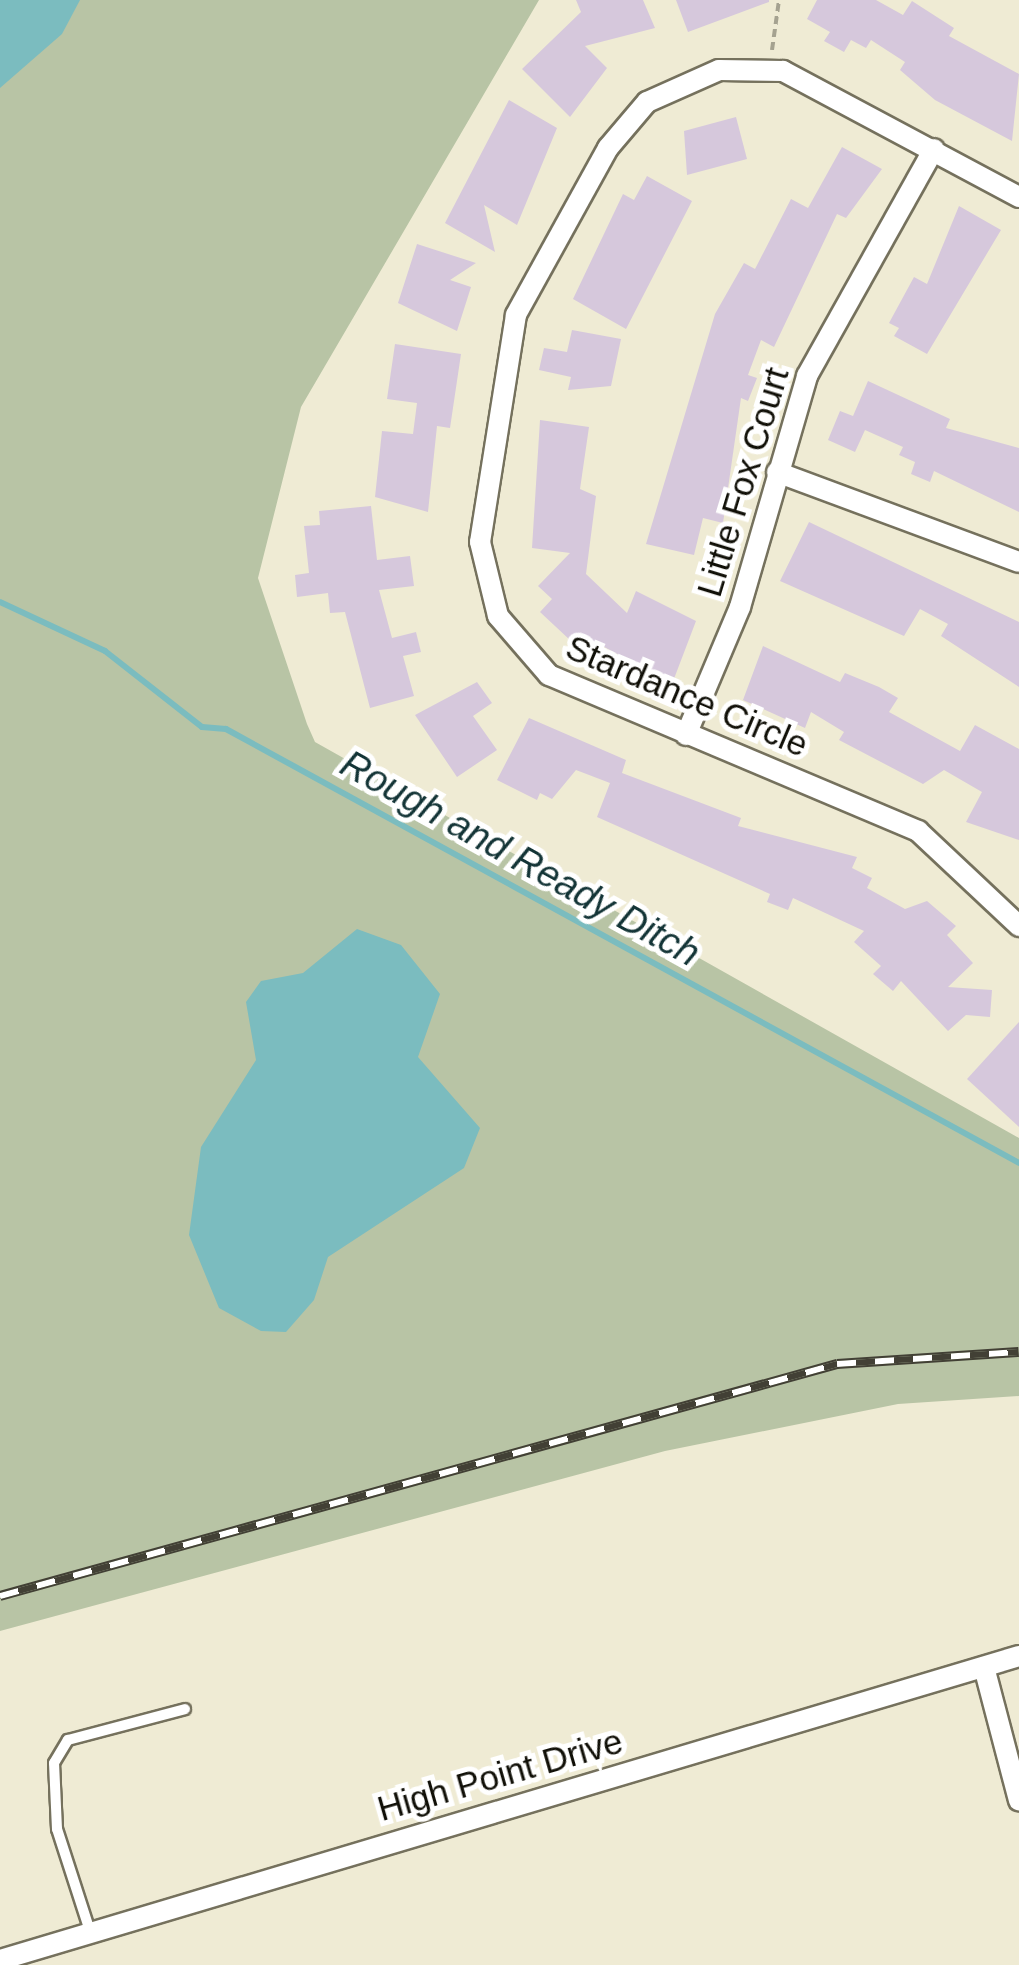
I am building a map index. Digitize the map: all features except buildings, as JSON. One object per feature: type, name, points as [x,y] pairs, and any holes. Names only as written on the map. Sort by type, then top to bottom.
[{"type":"street","name":"Stardance Circle","points":[[1019,197],[820,84],[770,68],[719,70],[672,88],[634,113],[608,148],[516,315],[480,522],[490,599],[525,654],[578,691],[918,830],[1019,926]]},
{"type":"street","name":"Little Fox Court","points":[[686,735],[740,607],[806,376],[934,149]]},
{"type":"street","points":[[777,472],[1019,562]]},
{"type":"street","name":"High Point Drive","points":[[0,1960],[89,1928],[1019,1656]]},
{"type":"street","points":[[984,1667],[1019,1800]]},
{"type":"lane","points":[[89,1928],[57,1829],[54,1764],[68,1740],[185,1709]]},
{"type":"path","points":[[770,68],[779,0]]},
{"type":"green space","points":[[0,0],[539,0],[301,407],[258,578],[307,724],[315,742],[1019,1138],[1019,1396],[898,1404],[665,1451],[0,1631]]},
{"type":"water","points":[[0,0],[80,0],[62,34],[0,88]]},
{"type":"water","points":[[357,929],[401,945],[440,994],[418,1057],[480,1128],[464,1168],[328,1257],[314,1300],[286,1332],[261,1331],[219,1308],[189,1235],[201,1147],[256,1060],[246,1002],[261,981],[303,973]]},
{"type":"waterway","name":"Rough and Ready Ditch","points":[[0,602],[105,651],[202,727],[226,729],[1019,1163]]},
{"type":"railway","points":[[0,1596],[837,1364],[1019,1352]]}]
